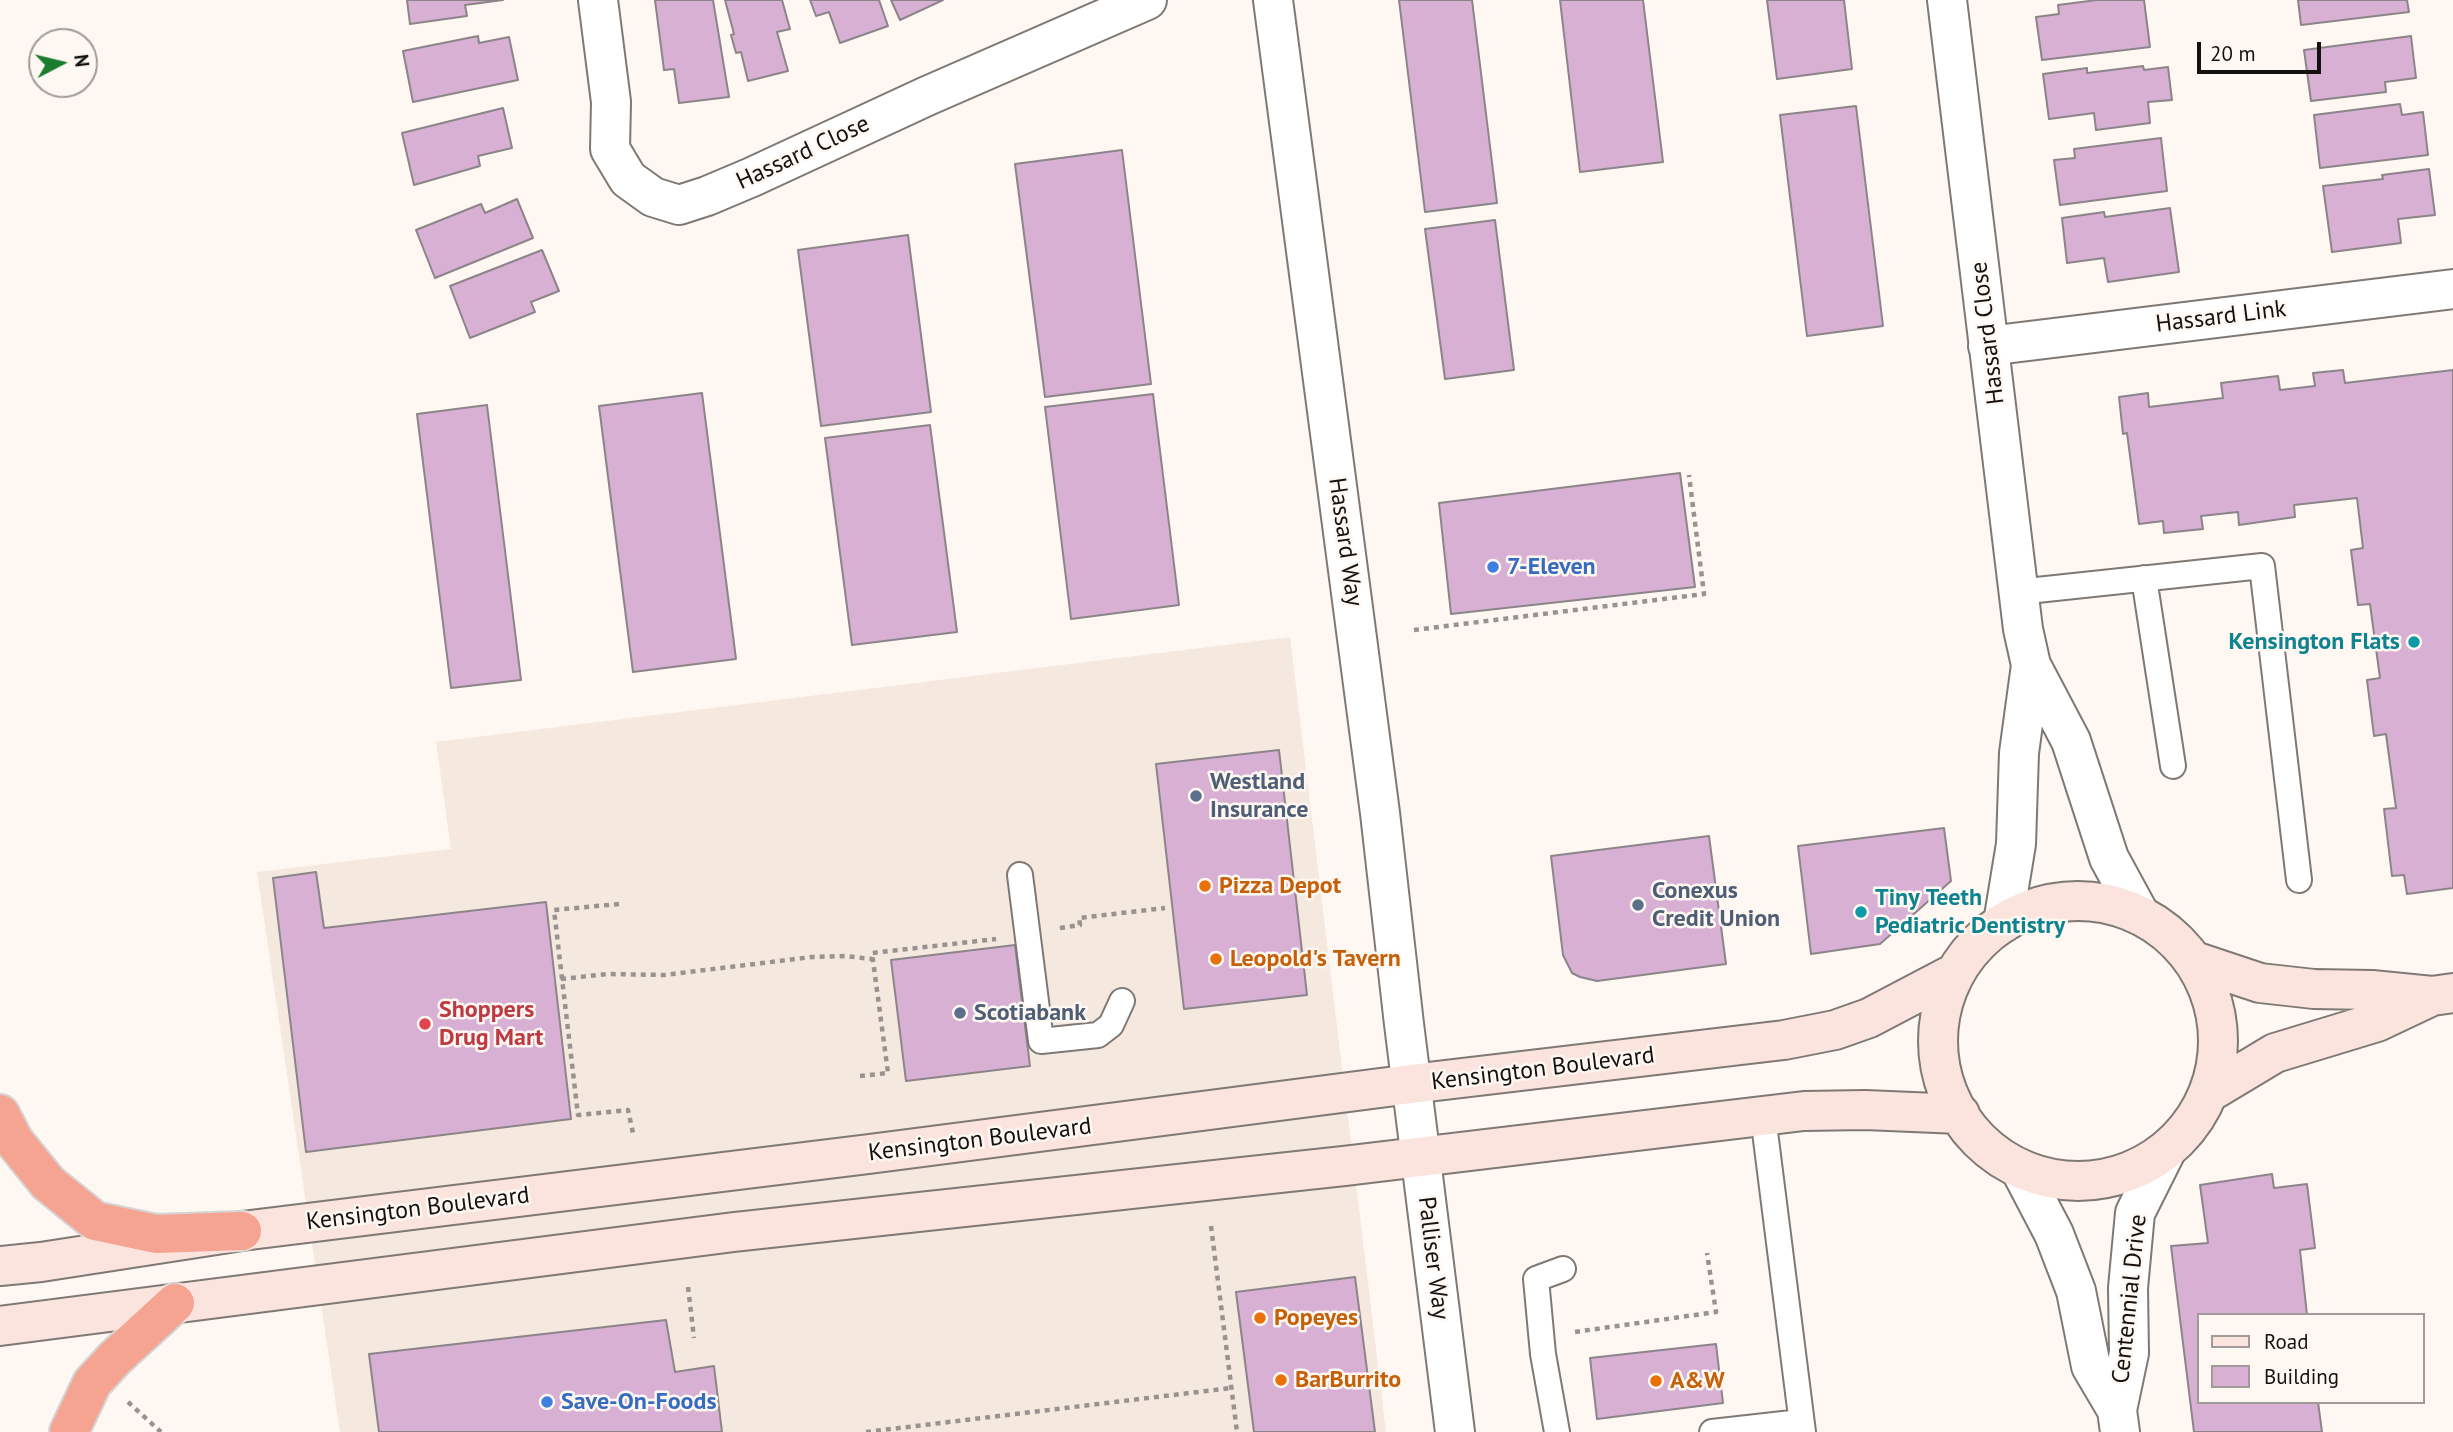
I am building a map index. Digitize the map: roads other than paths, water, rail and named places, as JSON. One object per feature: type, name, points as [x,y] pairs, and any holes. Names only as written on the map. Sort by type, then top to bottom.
[{"type":"highway","points":[[0,1114],[14,1141],[48,1183],[95,1221],[156,1234],[242,1231]]},
{"type":"highway","points":[[69,1432],[92,1383],[114,1358],[176,1303]]},
{"type":"main road","points":[[2070,901],[2106,904],[2140,915],[2169,935],[2194,961],[2213,1002],[2219,1047],[2210,1091],[2192,1125],[2165,1153],[2121,1176],[2071,1182],[2021,1171],[1988,1150],[1960,1114],[1943,1077],[1938,1029],[1949,976],[1972,949],[2003,923],[2036,908],[2070,901]]},
{"type":"main road","points":[[2194,961],[2260,983],[2314,989],[2442,995]]},
{"type":"main road","name":"Kensington Boulevard","points":[[0,1266],[242,1231],[1411,1084],[1784,1040],[1822,1033],[1876,1015],[1949,976]]},
{"type":"main road","points":[[2210,1091],[2275,1053],[2377,1022],[2442,995]]},
{"type":"main road","points":[[0,1326],[734,1232],[1317,1169],[1804,1111],[1865,1110],[1960,1114]]},
{"type":"street","name":"Hassard Close","points":[[598,0],[611,102],[610,149],[628,178],[653,197],[679,205],[752,177],[927,96],[1147,0]]},
{"type":"street","name":"Hassard Way","points":[[1273,0],[1381,813],[1411,1084]]},
{"type":"street","name":"Hassard Close","points":[[1947,0],[2023,629],[2031,665],[2071,741],[2109,858],[2140,915]]},
{"type":"street","name":"Hassard Link","points":[[1988,346],[2453,289]]},
{"type":"street","name":"Hassard Close","points":[[2003,923],[2016,844],[2019,753],[2031,665]]},
{"type":"street","name":"Palliser Way","points":[[1411,1084],[1455,1432]]},
{"type":"street","name":"Centennial Drive","points":[[2119,1421],[2129,1353],[2128,1288],[2134,1213],[2165,1153]]},
{"type":"street","name":"Centennial Drive","points":[[2021,1171],[2054,1234],[2076,1291],[2091,1366],[2119,1421]]},
{"type":"lane","points":[[2018,592],[2262,566],[2300,880]]},
{"type":"lane","points":[[2144,578],[2173,766]]},
{"type":"lane","points":[[1020,875],[1041,1041],[1098,1035],[1111,1026],[1122,1001]]},
{"type":"lane","points":[[1712,1432],[1802,1427],[1763,1116]]},
{"type":"lane","points":[[1557,1432],[1542,1354],[1536,1279],[1563,1269]]},
{"type":"place","name":"7-Eleven","points":[[1493,567]]},
{"type":"place","name":"Kensington Flats","points":[[2414,642]]},
{"type":"place","name":"Westland Insurance","points":[[1196,796]]},
{"type":"place","name":"Pizza Depot","points":[[1205,886]]},
{"type":"place","name":"Conexus Credit Union","points":[[1638,905]]},
{"type":"place","name":"Tiny Teeth Pediatric Dentistry","points":[[1861,912]]},
{"type":"place","name":"Leopold's Tavern","points":[[1216,959]]},
{"type":"place","name":"Scotiabank","points":[[960,1013]]},
{"type":"place","name":"Shoppers Drug Mart","points":[[425,1024]]},
{"type":"place","name":"Popeyes","points":[[1260,1318]]},
{"type":"place","name":"BarBurrito","points":[[1281,1380]]},
{"type":"place","name":"A&W","points":[[1656,1381]]},
{"type":"place","name":"Save-On-Foods","points":[[547,1402]]}]
